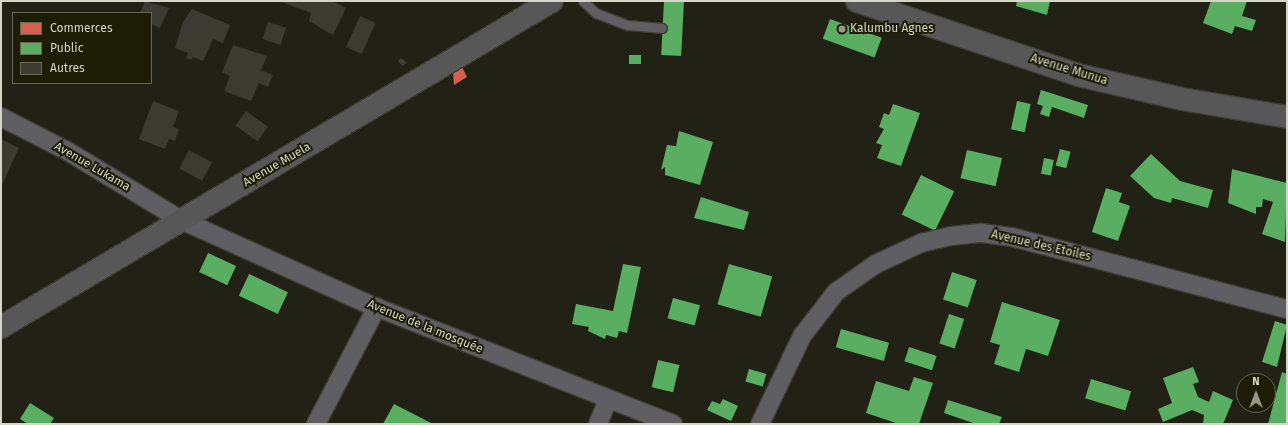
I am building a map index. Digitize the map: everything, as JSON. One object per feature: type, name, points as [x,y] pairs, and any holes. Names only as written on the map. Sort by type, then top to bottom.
[{"type":"street","name":"Avenue Muela","points":[[1,327],[182,220],[531,7],[552,1]]},
{"type":"street","name":"Avenue Munua","points":[[857,1],[1078,75],[1182,99],[1287,117]]},
{"type":"street","name":"Avenue Lukama","points":[[1,117],[69,152],[182,220]]},
{"type":"street","name":"Avenue de la mosquée","points":[[182,220],[377,307],[673,424]]},
{"type":"street","name":"Avenue des Etoiles","points":[[760,424],[802,336],[836,292],[876,264],[921,243],[951,236],[982,233],[1012,237],[1287,309]]},
{"type":"street","points":[[316,424],[377,307]]},
{"type":"street","points":[[598,424],[608,399]]},
{"type":"lane","points":[[583,1],[596,13],[628,25],[662,28]]},
{"type":"building: Commerces","points":[[462,67],[467,77],[454,85],[453,73]]},
{"type":"building: Public","points":[[664,1],[684,2],[681,56],[661,55]]},
{"type":"building: Public","points":[[1017,1],[1050,1],[1047,15],[1016,6]]},
{"type":"building: Public","points":[[1211,1],[1247,1],[1242,16],[1256,20],[1252,31],[1235,26],[1232,34],[1203,23]]},
{"type":"building: Public","name":"Kalumbu Agnes","points":[[830,19],[882,38],[875,58],[823,39]]},
{"type":"building: Public","points":[[629,55],[641,55],[641,64],[629,64]]},
{"type":"building: Public","points":[[1041,90],[1088,105],[1084,118],[1052,107],[1049,117],[1040,114],[1043,106],[1037,104]]},
{"type":"building: Public","points":[[1017,101],[1031,104],[1025,132],[1011,129]]},
{"type":"building: Public","points":[[893,104],[920,113],[901,166],[877,158],[882,145],[876,143],[884,129],[879,127],[884,113],[889,115]]},
{"type":"building: Public","points":[[679,131],[713,142],[700,185],[665,175],[665,167],[661,170],[667,145],[676,146]]},
{"type":"building: Public","points":[[1060,149],[1071,152],[1066,168],[1056,165]]},
{"type":"building: Public","points":[[967,150],[1002,158],[996,186],[960,178]]},
{"type":"building: Public","points":[[1151,154],[1180,181],[1213,190],[1208,208],[1172,198],[1171,203],[1154,198],[1130,176]]},
{"type":"building: Public","points":[[1044,158],[1054,160],[1051,176],[1041,174]]},
{"type":"building: Public","points":[[1232,169],[1287,183],[1285,242],[1262,234],[1273,202],[1263,199],[1262,207],[1256,207],[1256,214],[1228,203]]},
{"type":"building: Public","points":[[921,175],[954,191],[935,231],[902,215]]},
{"type":"building: Public","points":[[1106,188],[1122,193],[1119,202],[1130,206],[1118,241],[1092,232]]},
{"type":"building: Public","points":[[701,197],[749,212],[744,230],[694,218]]},
{"type":"building: Public","points":[[208,253],[236,266],[227,285],[199,272]]},
{"type":"building: Public","points":[[623,264],[641,267],[627,333],[619,331],[617,338],[606,335],[605,339],[588,331],[589,327],[572,324],[576,304],[613,311]]},
{"type":"building: Public","points":[[729,264],[772,276],[761,317],[717,304]]},
{"type":"building: Public","points":[[952,272],[977,280],[968,308],[943,300]]},
{"type":"building: Public","points":[[249,274],[288,292],[278,314],[239,296]]},
{"type":"building: Public","points":[[673,298],[700,305],[695,326],[668,318]]},
{"type":"building: Public","points":[[1002,302],[1060,320],[1048,356],[1026,349],[1019,372],[994,364],[1000,345],[990,342]]},
{"type":"building: Public","points":[[949,314],[964,319],[955,348],[939,343]]},
{"type":"building: Public","points":[[1275,321],[1287,325],[1277,367],[1262,362]]},
{"type":"building: Public","points":[[841,329],[889,343],[884,361],[836,347]]},
{"type":"building: Public","points":[[909,347],[937,356],[932,370],[904,361]]},
{"type":"building: Public","points":[[658,360],[679,365],[673,392],[652,387]]},
{"type":"building: Public","points":[[1193,367],[1199,382],[1193,384],[1198,397],[1209,402],[1213,391],[1233,400],[1223,424],[1203,424],[1204,415],[1192,410],[1163,422],[1158,409],[1172,403],[1163,378]]},
{"type":"building: Public","points":[[749,369],[766,374],[763,386],[745,381]]},
{"type":"building: Public","points":[[1282,372],[1287,374],[1287,424],[1268,424],[1271,413],[1276,413],[1276,394]]},
{"type":"building: Public","points":[[914,377],[933,383],[919,424],[899,424],[866,413],[876,381],[909,391]]},
{"type":"building: Public","points":[[1091,379],[1131,391],[1125,410],[1085,398]]},
{"type":"building: Public","points":[[723,399],[738,406],[731,421],[707,410],[712,401],[720,404]]},
{"type":"building: Public","points":[[948,400],[1002,417],[999,424],[976,424],[944,413]]},
{"type":"building: Public","points":[[30,403],[54,418],[50,424],[28,424],[20,419]]},
{"type":"building: Public","points":[[394,404],[433,424],[383,424]]},
{"type":"building: Autres","points":[[145,1],[169,8],[160,28],[152,24],[152,12],[140,12]]},
{"type":"building: Autres","points":[[279,1],[332,1],[346,8],[333,35],[309,21],[311,13]]},
{"type":"building: Autres","points":[[192,9],[230,25],[223,43],[213,39],[203,61],[193,57],[191,60],[186,58],[188,53],[175,48],[183,22]]},
{"type":"building: Autres","points":[[360,16],[376,23],[362,54],[346,47]]},
{"type":"building: Autres","points":[[268,22],[286,28],[281,45],[262,39]]},
{"type":"building: Autres","points":[[233,45],[267,56],[261,70],[273,75],[268,87],[259,83],[251,101],[224,91],[230,76],[222,72]]},
{"type":"building: Autres","points":[[401,58],[407,63],[402,66],[398,61]]},
{"type":"building: Autres","points":[[153,101],[179,111],[173,127],[179,129],[175,141],[169,139],[165,149],[139,139]]},
{"type":"building: Autres","points":[[246,111],[268,127],[257,141],[235,126]]},
{"type":"building: Autres","points":[[1,139],[19,148],[1,187]]},
{"type":"building: Autres","points":[[189,150],[212,162],[202,181],[179,169]]},
{"type":"place","name":"Kalumbu Agnes","points":[[842,29]]}]
